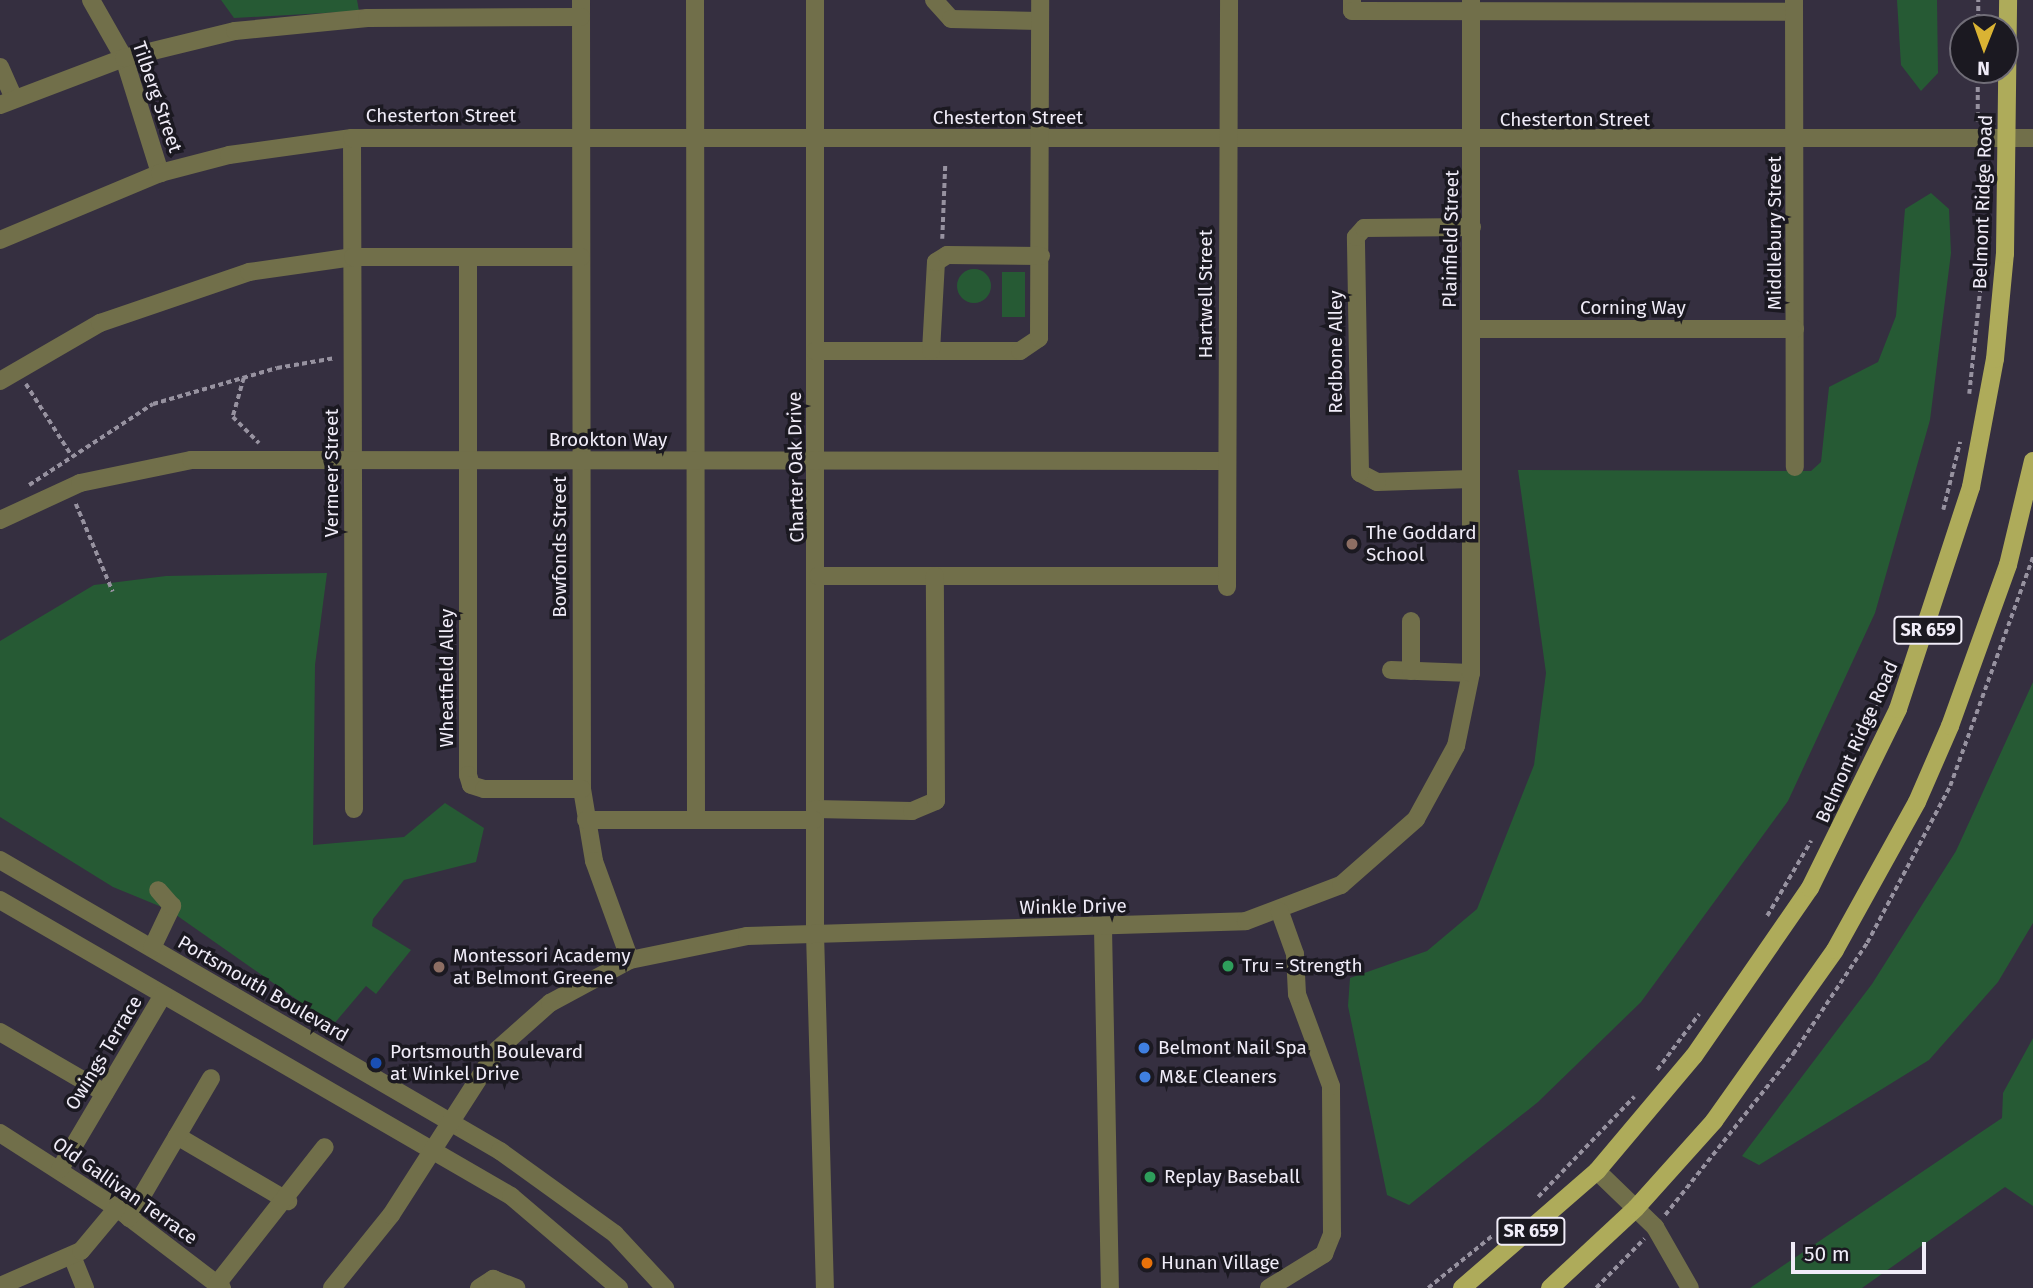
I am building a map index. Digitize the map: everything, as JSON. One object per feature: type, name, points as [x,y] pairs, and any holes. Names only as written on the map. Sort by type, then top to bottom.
[{"type":"main road","name":"Belmont Ridge Road","points":[[1462,1288],[1597,1171],[1765,960],[1845,825],[1898,709],[1950,561],[1985,418],[2005,254],[2008,0]]},
{"type":"main road","name":"SR 659","points":[[1550,1288],[1636,1208],[1781,1032],[1910,814],[1975,664],[2033,461]]},
{"type":"street","name":"Tilberg Street","points":[[91,0],[124,58],[160,173]]},
{"type":"street","points":[[695,0],[696,820]]},
{"type":"street","name":"Charter Oak Drive","points":[[815,0],[818,576],[815,933],[824,1288]]},
{"type":"street","points":[[934,0],[951,19],[1040,21]]},
{"type":"street","points":[[815,351],[931,351],[1032,347],[1041,330],[1040,0]]},
{"type":"street","name":"Hartwell Street","points":[[935,576],[1227,582],[1229,0]]},
{"type":"street","name":"Plainfield Street","points":[[1471,5],[1471,479]]},
{"type":"street","points":[[1352,6],[1794,6]]},
{"type":"street","name":"Middlebury Street","points":[[1794,6],[1796,467]]},
{"type":"street","points":[[0,67],[7,102],[124,58],[300,23],[581,9]]},
{"type":"street","name":"Bowfonds Street","points":[[581,9],[582,789],[586,820],[630,960]]},
{"type":"street","name":"Chesterton Street","points":[[0,240],[160,173],[229,155],[352,138],[1473,141],[2033,138]]},
{"type":"street","name":"Vermeer Street","points":[[352,138],[354,809]]},
{"type":"street","name":"Redbone Alley","points":[[1471,479],[1377,482],[1360,474],[1356,237],[1364,228],[1472,227]]},
{"type":"street","points":[[931,351],[932,272],[941,259],[1041,256]]},
{"type":"street","points":[[0,381],[100,323],[190,288],[353,257],[581,257]]},
{"type":"street","points":[[468,257],[468,460]]},
{"type":"street","name":"Corning Way","points":[[1471,329],[1795,329]]},
{"type":"street","name":"Brookton Way","points":[[0,520],[69,487],[147,465],[191,460],[817,463],[1227,461]]},
{"type":"street","name":"Wheatfield Alley","points":[[468,460],[468,775],[471,785],[484,789],[582,789]]},
{"type":"street","name":"Winkle Drive","points":[[332,1288],[390,1215],[468,1086],[524,1022],[630,960],[705,940],[815,933],[1215,926],[1280,912],[1367,867],[1416,819],[1456,746],[1471,673],[1471,479]]},
{"type":"street","points":[[586,820],[696,820],[912,811],[936,801],[935,576],[818,576]]},
{"type":"street","points":[[1411,621],[1411,671]]},
{"type":"street","points":[[1391,670],[1471,673]]},
{"type":"street","name":"Portsmouth Boulevard","points":[[0,860],[447,1120],[557,1188],[615,1234],[666,1288]]},
{"type":"street","points":[[152,948],[172,906],[158,890]]},
{"type":"street","points":[[0,900],[431,1148],[536,1214],[619,1288]]},
{"type":"street","points":[[1269,1288],[1324,1254],[1332,1234],[1331,1086],[1297,994],[1295,954],[1280,912]]},
{"type":"street","points":[[1103,928],[1110,1288]]},
{"type":"street","name":"Owings Terrace","points":[[60,1169],[163,995]]},
{"type":"street","points":[[0,1032],[105,1093]]},
{"type":"street","points":[[0,1286],[72,1256],[92,1242],[123,1213],[177,1136],[211,1078]]},
{"type":"street","name":"Old Gallivan Terrace","points":[[0,1133],[60,1169],[220,1286]]},
{"type":"street","points":[[177,1136],[288,1201]]},
{"type":"street","points":[[220,1286],[288,1201],[325,1147]]},
{"type":"street","points":[[1597,1171],[1636,1208],[1690,1288]]},
{"type":"street","points":[[72,1256],[86,1288]]},
{"type":"street","points":[[480,1288],[494,1279],[516,1288]]},
{"type":"path","points":[[1978,84],[1980,139],[1988,202]]},
{"type":"path","points":[[941,259],[945,165]]},
{"type":"path","points":[[1968,397],[1986,228]]},
{"type":"path","points":[[29,485],[70,453],[153,404],[244,377],[337,358]]},
{"type":"path","points":[[18,369],[70,453]]},
{"type":"path","points":[[244,377],[233,417],[259,443]]},
{"type":"path","points":[[1940,522],[1961,436]]},
{"type":"path","points":[[69,487],[113,592]]},
{"type":"path","points":[[1870,724],[1893,665]]},
{"type":"path","points":[[1764,922],[1819,829]]},
{"type":"path","points":[[1655,1073],[1701,1012]]},
{"type":"path","points":[[1528,1207],[1638,1093]]},
{"type":"path","points":[[1428,1288],[1498,1231]]},
{"type":"green space","points":[[221,0],[357,0],[359,11],[234,18]]},
{"type":"green space","points":[[1897,0],[1937,0],[1938,73],[1921,91],[1901,65]]},
{"type":"green space","points":[[1931,193],[1949,209],[1951,253],[1930,420],[1875,613],[1788,801],[1641,1002],[1538,1102],[1409,1205],[1387,1195],[1348,1006],[1350,978],[1427,951],[1477,909],[1534,765],[1546,673],[1518,470],[1811,471],[1821,462],[1829,387],[1878,362],[1896,316],[1905,209]]},
{"type":"green space","points":[[974,269],[986,274],[991,286],[986,298],[974,303],[962,298],[957,286],[962,274]]},
{"type":"green space","points":[[1002,272],[1025,272],[1025,317],[1002,317]]},
{"type":"green space","points":[[327,573],[315,665],[313,845],[404,837],[445,803],[484,828],[476,862],[404,880],[373,919],[372,926],[411,950],[376,994],[366,986],[333,1025],[169,910],[113,887],[0,817],[0,641],[94,585],[166,576]]},
{"type":"green space","points":[[2033,682],[2033,923],[1998,982],[1929,1060],[1759,1165],[1742,1156],[1872,984],[1956,851]]},
{"type":"green space","points":[[2033,1038],[2033,1206],[2005,1187],[1862,1288],[1750,1288],[2002,1118],[2003,1093]]},
{"type":"place","name":"The Goddard School","points":[[1352,544]]},
{"type":"place","name":"Tru = Strength","points":[[1228,966]]},
{"type":"place","name":"Montessori Academy at Belmont Greene","points":[[439,967]]},
{"type":"place","name":"Belmont Nail Spa","points":[[1144,1048]]},
{"type":"place","name":"Portsmouth Boulevard at Winkel Drive","points":[[376,1063]]},
{"type":"place","name":"M&E Cleaners","points":[[1145,1077]]},
{"type":"place","name":"Replay Baseball","points":[[1150,1177]]},
{"type":"place","name":"Hunan Village","points":[[1147,1263]]}]
